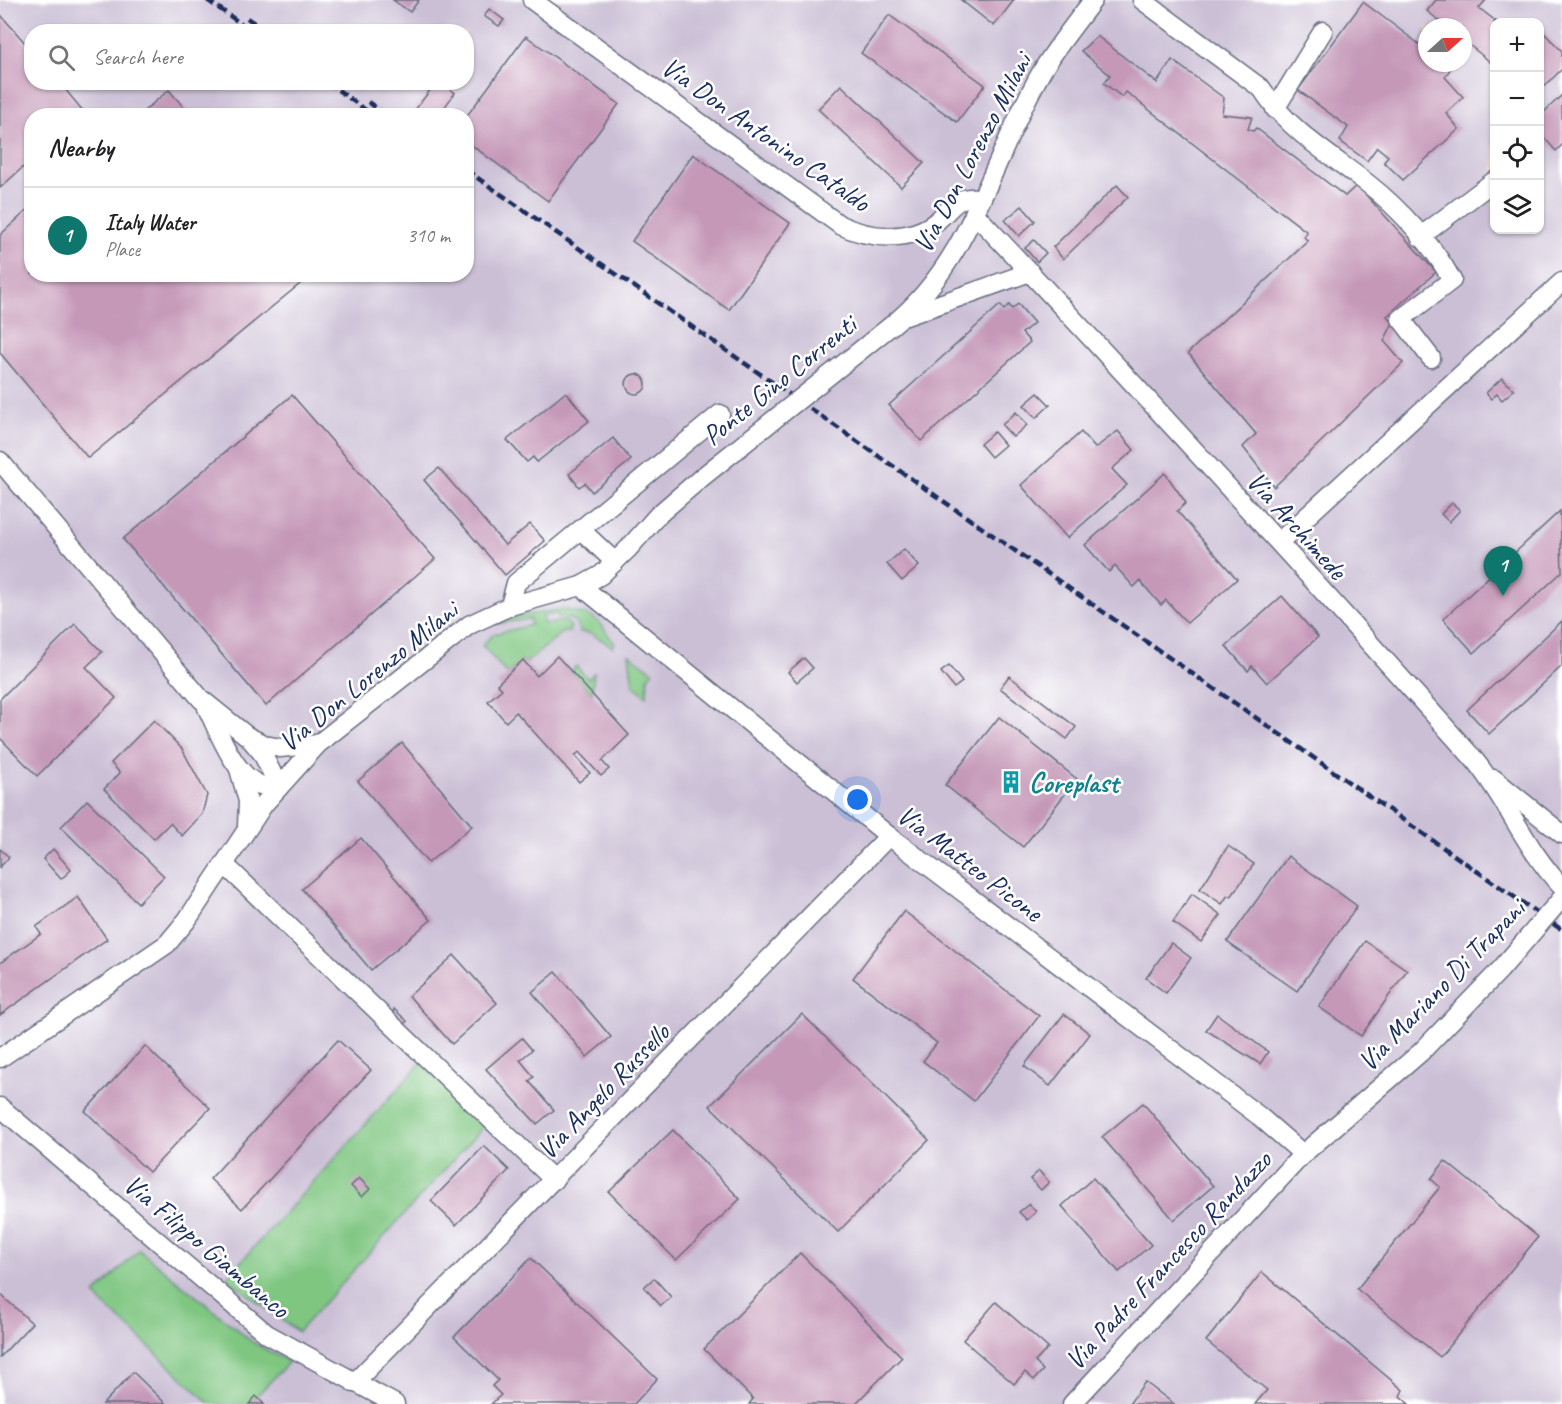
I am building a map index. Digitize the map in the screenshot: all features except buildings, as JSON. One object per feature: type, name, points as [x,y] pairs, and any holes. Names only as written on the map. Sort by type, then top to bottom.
[{"type":"street","name":"Via Don Antonino Cataldo","points":[[532,0],[840,225],[858,233],[883,236],[908,235],[937,221],[956,201],[967,197],[978,206]]},
{"type":"street","name":"Via Don Lorenzo Milani","points":[[897,321],[932,284],[953,255],[1042,70],[1093,0]]},
{"type":"street","points":[[1142,0],[1262,88],[1275,109],[1323,152],[1369,184],[1420,237],[1452,280],[1401,319],[1431,357]]},
{"type":"street","points":[[1275,109],[1323,31]]},
{"type":"street","points":[[1420,237],[1490,184]]},
{"type":"street","name":"Via Archimede","points":[[978,206],[1030,272],[1474,761],[1536,856],[1562,887]]},
{"type":"street","points":[[897,321],[1030,272]]},
{"type":"street","points":[[1278,543],[1562,282]]},
{"type":"street","name":"Ponte Gino Correnti","points":[[701,478],[897,321]]},
{"type":"street","points":[[510,606],[516,583],[720,414]]},
{"type":"street","points":[[0,461],[201,699],[247,736],[262,753],[279,787],[262,786],[250,780],[237,765]]},
{"type":"street","name":"Via Don Lorenzo Milani","points":[[0,1058],[167,944],[188,920],[247,827],[318,744],[469,625],[510,606],[581,586],[615,562],[658,515],[701,478]]},
{"type":"street","points":[[581,530],[615,562]]},
{"type":"street","name":"Via Matteo Picone","points":[[581,586],[889,836],[1240,1102],[1303,1154]]},
{"type":"street","points":[[201,699],[245,782],[247,827]]},
{"type":"street","points":[[247,736],[280,748],[318,744]]},
{"type":"street","points":[[1474,761],[1562,834]]},
{"type":"street","name":"Via Angelo Russello","points":[[354,1383],[889,836]]},
{"type":"street","points":[[225,865],[554,1180]]},
{"type":"street","name":"Via Mariano Di Trapani","points":[[1303,1154],[1421,1052],[1500,970],[1562,887]]},
{"type":"street","name":"Via Filippo Giambanco","points":[[0,1107],[267,1334],[395,1404]]},
{"type":"street","name":"Via Padre Francesco Randazzo","points":[[1072,1404],[1303,1154]]},
{"type":"shaded area","points":[[0,0],[1562,0],[1562,1404],[0,1404]]},
{"type":"green space","points":[[562,609],[595,619],[615,643],[613,647],[592,634],[580,632],[575,622],[558,618],[558,614],[542,616],[544,624],[565,621],[571,626],[569,632],[563,632],[526,663],[523,660],[507,674],[482,645],[494,634],[531,625],[530,619],[494,624],[508,618]]},
{"type":"green space","points":[[629,654],[653,671],[648,678],[647,696],[633,685]]},
{"type":"green space","points":[[576,666],[588,679],[594,673],[592,694],[571,671]]},
{"type":"green space","points":[[421,1063],[485,1125],[298,1332],[226,1278]]},
{"type":"green space","points":[[139,1250],[254,1343],[289,1362],[249,1404],[210,1404],[94,1295]]},
{"type":"railway","points":[[207,0],[242,24]]},
{"type":"railway","points":[[247,18],[256,24]]},
{"type":"railway","points":[[338,90],[363,108]]},
{"type":"railway","points":[[368,102],[377,108]]},
{"type":"railway","points":[[474,176],[1562,930]]},
{"type":"place","name":"Italy Water","points":[[1503,596]]},
{"type":"place","name":"Coreplast","points":[[1011,782]]}]
